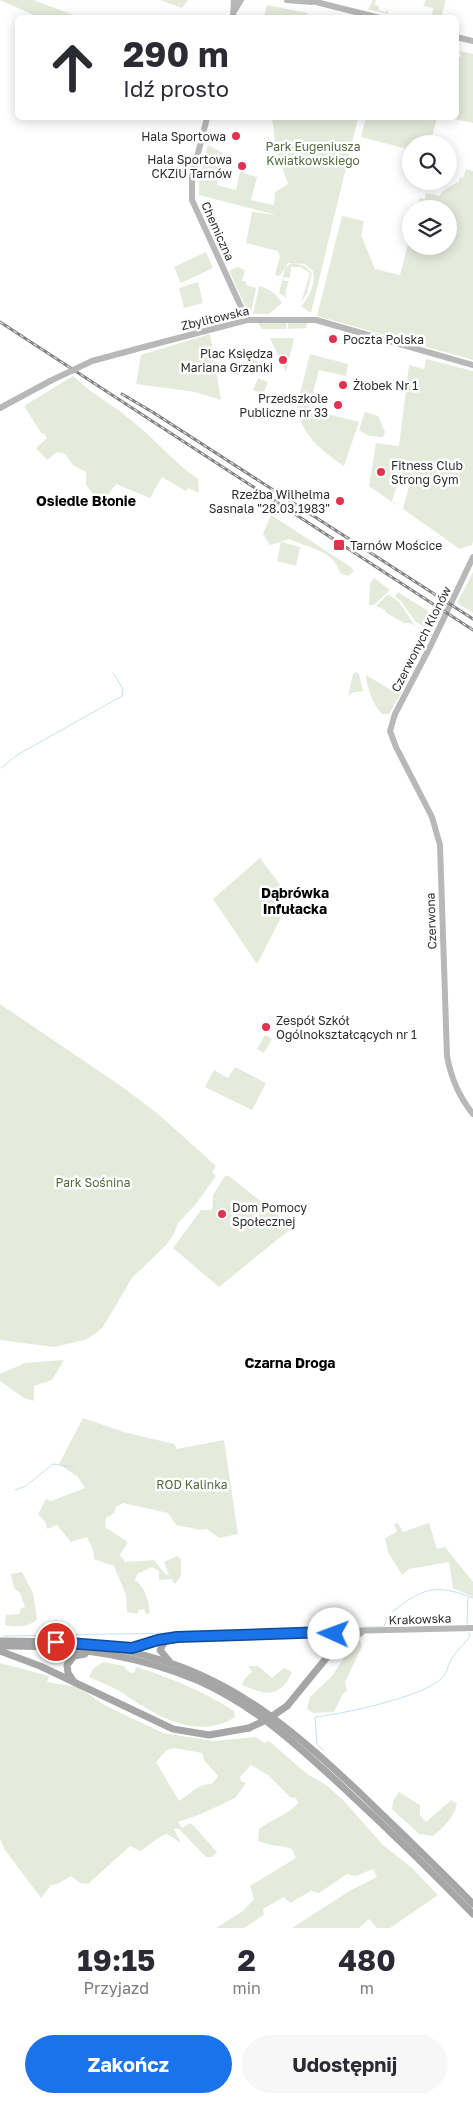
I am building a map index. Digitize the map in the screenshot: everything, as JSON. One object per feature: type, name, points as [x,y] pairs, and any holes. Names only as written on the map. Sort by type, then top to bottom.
[{"type":"main road","points":[[233,14],[234,0]]},
{"type":"main road","points":[[233,14],[241,0]]},
{"type":"main road","points":[[287,0],[310,1],[368,15]]},
{"type":"main road","points":[[459,38],[473,41]]},
{"type":"main road","name":"Chemiczna","points":[[206,120],[192,177],[192,200],[247,320]]},
{"type":"main road","name":"Zbylitowska","points":[[0,408],[50,381],[92,362],[247,320],[299,319],[325,321],[422,352],[473,365]]},
{"type":"main road","name":"Czerwonych Klonów","points":[[390,731],[394,714],[432,643],[473,556]]},
{"type":"main road","name":"Czerwona","points":[[390,731],[396,747],[432,817],[440,846],[447,1056],[457,1089],[473,1114]]},
{"type":"main road","name":"Krakowska","points":[[166,1639],[473,1628]]},
{"type":"main road","points":[[0,1651],[74,1682],[163,1725],[182,1731],[218,1734],[249,1728],[268,1719],[287,1706],[343,1637],[354,1631]]},
{"type":"main road","name":"Krakowska","points":[[338,1645],[351,1636],[367,1631]]},
{"type":"main road","points":[[325,1632],[336,1637],[338,1645]]},
{"type":"main road","points":[[0,1641],[72,1643],[115,1648],[137,1648],[166,1639]]},
{"type":"main road","points":[[166,1639],[160,1646],[161,1653],[179,1666]]},
{"type":"main road","points":[[0,1646],[77,1650],[122,1657],[162,1668],[197,1681],[239,1702],[271,1723],[302,1749],[389,1830],[473,1914]]},
{"type":"main road","points":[[115,1648],[179,1666],[237,1693],[284,1725],[414,1845],[473,1904]]},
{"type":"main road","points":[[74,1682],[67,1669],[67,1665],[74,1656],[83,1654],[122,1657]]},
{"type":"green space","points":[[0,0],[33,0],[74,15],[34,15]]},
{"type":"green space","points":[[160,0],[188,0],[182,8]]},
{"type":"green space","points":[[373,0],[376,0],[375,4],[379,7],[379,10],[386,12],[388,9],[388,14],[368,9]]},
{"type":"green space","points":[[426,0],[446,0],[442,15],[432,14],[433,8],[423,6]]},
{"type":"green space","points":[[267,5],[308,13],[308,15],[264,15]]},
{"type":"green space","points":[[459,51],[473,54],[473,123],[459,120],[459,56],[462,57]]},
{"type":"green space","name":"Park Eugeniusza Kwiatkowskiego","points":[[272,120],[358,120],[311,313],[301,306],[311,290],[314,280],[313,271],[305,264],[288,263],[280,276],[275,275],[280,256],[278,251],[246,243],[252,212],[276,215],[199,195],[199,181],[208,145],[223,153],[217,185],[236,190],[240,172],[257,177],[251,200],[274,205],[275,192],[288,184],[276,151]]},
{"type":"green space","points":[[365,120],[436,120],[432,135],[402,135],[402,148],[361,137]]},
{"type":"green space","points":[[466,169],[473,171],[473,360],[317,316],[342,216],[364,221],[361,235],[375,269],[400,275],[405,255],[457,255],[457,200],[419,200],[420,198],[425,199],[426,193],[439,196],[445,190],[457,190],[457,182],[460,177],[463,178]]},
{"type":"green space","points":[[206,252],[213,268],[181,283],[174,267]]},
{"type":"green space","points":[[292,263],[305,266],[312,273],[307,293],[301,303],[310,273],[300,267],[291,267],[290,278],[283,277],[284,281],[289,281],[285,293],[287,298],[279,293],[285,268]]},
{"type":"green space","points":[[237,267],[245,270],[242,281],[247,282],[246,285],[256,288],[251,312],[247,309],[229,271]]},
{"type":"green space","points":[[198,282],[203,303],[184,308],[179,288]]},
{"type":"green space","points":[[259,286],[273,292],[282,303],[269,314],[253,314]]},
{"type":"green space","points":[[286,322],[287,329],[262,329],[258,323]]},
{"type":"green space","points":[[288,322],[307,323],[306,328],[288,329]]},
{"type":"green space","points":[[210,334],[221,400],[195,392],[136,384],[141,355]]},
{"type":"green space","points":[[270,338],[294,338],[286,372]]},
{"type":"green space","points":[[310,354],[348,364],[346,376],[319,370],[309,409],[359,422],[344,466],[313,441],[299,416],[297,406]]},
{"type":"green space","points":[[255,357],[260,367],[243,376],[238,366]]},
{"type":"green space","points":[[426,359],[473,371],[473,541],[472,545],[460,549],[403,509],[410,483],[398,482],[392,501],[399,507],[369,486],[376,443],[399,446],[409,365],[424,369]]},
{"type":"green space","points":[[73,376],[131,420],[198,479],[199,493],[188,488],[186,491],[162,477],[150,498],[116,484],[101,505],[86,485],[86,472],[73,465],[65,454],[57,452],[47,460],[36,448],[47,438],[44,433],[42,434],[24,406]]},
{"type":"green space","points":[[258,378],[268,382],[263,395],[253,390]]},
{"type":"green space","points":[[365,412],[378,416],[385,432],[383,437],[369,436],[359,430]]},
{"type":"green space","points":[[271,515],[351,567],[354,571],[348,576],[340,573],[337,565],[326,555],[289,539],[270,545],[263,534]]},
{"type":"green space","points":[[281,542],[300,547],[296,566],[277,561]]},
{"type":"green space","points":[[473,572],[473,613],[457,603]]},
{"type":"green space","points":[[374,578],[390,590],[374,605],[369,605],[370,584]]},
{"type":"green space","points":[[398,592],[439,618],[435,625],[430,618],[428,620],[435,626],[432,631],[416,622],[400,600],[395,597]]},
{"type":"green space","points":[[388,594],[399,602],[415,626],[410,623],[404,623],[376,606]]},
{"type":"green space","points":[[356,672],[359,674],[363,691],[351,693],[348,697],[353,674]]},
{"type":"green space","points":[[366,675],[396,693],[398,690],[402,692],[389,714],[382,714],[373,701]]},
{"type":"green space","points":[[260,858],[290,898],[283,895],[278,906],[285,910],[257,964],[213,899]]},
{"type":"green space","name":"Park Sośnina","points":[[0,1004],[121,1086],[158,1114],[216,1166],[212,1172],[216,1176],[195,1205],[178,1223],[174,1234],[166,1245],[132,1278],[103,1327],[85,1340],[54,1347],[0,1340]]},
{"type":"green space","points":[[265,1035],[272,1039],[264,1053],[257,1049]]},
{"type":"green space","points":[[235,1067],[266,1083],[252,1110],[205,1087],[214,1070],[228,1078]]},
{"type":"green space","points":[[225,1176],[229,1176],[293,1227],[219,1287],[173,1248],[201,1210],[212,1210],[213,1195]]},
{"type":"green space","points":[[64,1360],[52,1380],[34,1386],[34,1401],[24,1398],[0,1381],[0,1374],[25,1363]]},
{"type":"green space","name":"ROD Kalinka","points":[[83,1418],[124,1432],[174,1444],[177,1449],[224,1440],[238,1534],[219,1538],[207,1529],[201,1530],[176,1525],[168,1513],[123,1503],[116,1507],[114,1513],[106,1518],[105,1527],[128,1542],[120,1555],[125,1562],[154,1560],[165,1574],[169,1575],[164,1562],[177,1556],[181,1559],[181,1576],[175,1584],[172,1579],[159,1580],[159,1571],[152,1567],[137,1574],[135,1580],[146,1595],[150,1613],[146,1614],[144,1609],[139,1610],[137,1614],[127,1612],[126,1595],[114,1566],[94,1559],[93,1550],[87,1537],[71,1542],[57,1525],[47,1529],[46,1523],[38,1514],[46,1499],[51,1501],[85,1488],[78,1477],[59,1464]]},
{"type":"green space","points":[[398,1523],[403,1532],[429,1523],[437,1549],[445,1547],[473,1582],[473,1597],[453,1588],[449,1562],[409,1569],[402,1575],[388,1552],[385,1538],[397,1532],[394,1524]]},
{"type":"green space","points":[[22,1572],[33,1593],[37,1619],[30,1624],[22,1626],[5,1625],[6,1615],[20,1614],[20,1609],[25,1607],[20,1593],[14,1588],[11,1574]]},
{"type":"green space","points":[[355,1641],[360,1641],[362,1646],[345,1682],[347,1690],[342,1695],[334,1712],[313,1713],[307,1709],[310,1697],[332,1676]]},
{"type":"green space","points":[[103,1662],[124,1666],[130,1673],[135,1672],[136,1667],[174,1680],[223,1704],[234,1711],[235,1717],[221,1724],[206,1727],[191,1726],[161,1716],[117,1690],[89,1677],[93,1669]]},
{"type":"green space","points":[[0,1663],[49,1676],[47,1682],[78,1687],[106,1706],[163,1733],[213,1741],[256,1737],[264,1743],[269,1741],[307,1774],[325,1784],[343,1800],[383,1845],[412,1868],[438,1895],[390,1928],[377,1928],[369,1919],[359,1928],[292,1928],[351,1890],[377,1877],[373,1869],[356,1876],[347,1874],[319,1893],[311,1891],[290,1903],[284,1897],[263,1909],[264,1915],[244,1928],[216,1928],[243,1911],[254,1899],[250,1886],[296,1858],[292,1849],[258,1841],[259,1829],[290,1811],[298,1803],[296,1798],[290,1797],[268,1775],[251,1765],[240,1777],[241,1781],[246,1783],[235,1798],[201,1814],[178,1822],[182,1828],[190,1823],[194,1826],[217,1852],[212,1857],[206,1857],[179,1829],[174,1829],[181,1843],[167,1834],[140,1851],[130,1846],[88,1884],[80,1883],[71,1876],[57,1884],[51,1885],[41,1898],[5,1850],[0,1839]],"holes":[[[174,1748],[202,1753],[204,1760],[218,1776],[212,1783],[198,1787],[179,1801],[156,1762],[167,1750]]]},
{"type":"green space","points":[[248,1666],[258,1666],[272,1678],[284,1668],[292,1672],[283,1687],[277,1691],[265,1692],[242,1685],[245,1678],[252,1672]]},
{"type":"green space","points":[[399,1792],[420,1805],[420,1815],[426,1822],[451,1800],[457,1804],[448,1822],[433,1836],[419,1834],[392,1809],[393,1801]]},
{"type":"waterway","points":[[1,768],[17,755],[122,696],[123,689],[113,673]]},
{"type":"waterway","points":[[27,1485],[53,1464],[74,1467]]},
{"type":"waterway","points":[[15,1490],[26,1486]]},
{"type":"waterway","points":[[392,1612],[412,1598],[430,1590],[449,1590],[473,1598]]},
{"type":"waterway","points":[[467,1625],[468,1597]]},
{"type":"waterway","points":[[363,1627],[384,1627],[387,1617]]},
{"type":"waterway","points":[[282,1630],[341,1628]]},
{"type":"waterway","points":[[231,1631],[263,1630]]},
{"type":"waterway","points":[[266,1630],[278,1630]]},
{"type":"waterway","points":[[4,1636],[227,1632]]},
{"type":"waterway","points":[[324,1751],[317,1744],[315,1717],[402,1698],[433,1684],[443,1677],[453,1657],[470,1636],[469,1633]]},
{"type":"railway","points":[[0,322],[473,630]]},
{"type":"railway","points":[[122,394],[473,619]]},
{"type":"place","name":"Hala Sportowa","points":[[236,136]]},
{"type":"place","name":"Hala Sportowa CKZiU Tarnów","points":[[242,166]]},
{"type":"place","name":"Poczta Polska","points":[[333,339]]},
{"type":"place","name":"Plac Księdza Mariana Grzanki","points":[[283,360]]},
{"type":"place","name":"Żłobek Nr 1","points":[[343,385]]},
{"type":"place","name":"Przedszkole Publiczne nr 33","points":[[338,405]]},
{"type":"place","name":"Fitness Club Strong Gym","points":[[381,472]]},
{"type":"place","name":"Rzeźba Wilhelma Sasnala \"28.03.1983\"","points":[[340,501]]},
{"type":"place","name":"Tarnów Mościce","points":[[339,545]]},
{"type":"place","name":"Zespół Szkół Ogólnokształcących nr 1","points":[[266,1027]]},
{"type":"place","name":"Dom Pomocy Społecznej","points":[[222,1214]]},
{"type":"district","name":"Osiedle Błonie","points":[[86,500]]},
{"type":"district","name":"Dąbrówka Infułacka","points":[[295,900]]},
{"type":"district","name":"Czarna Droga","points":[[290,1362]]},
{"type":"route","points":[[56,1642],[132,1648],[158,1640],[177,1637],[328,1632],[334,1634]]}]
